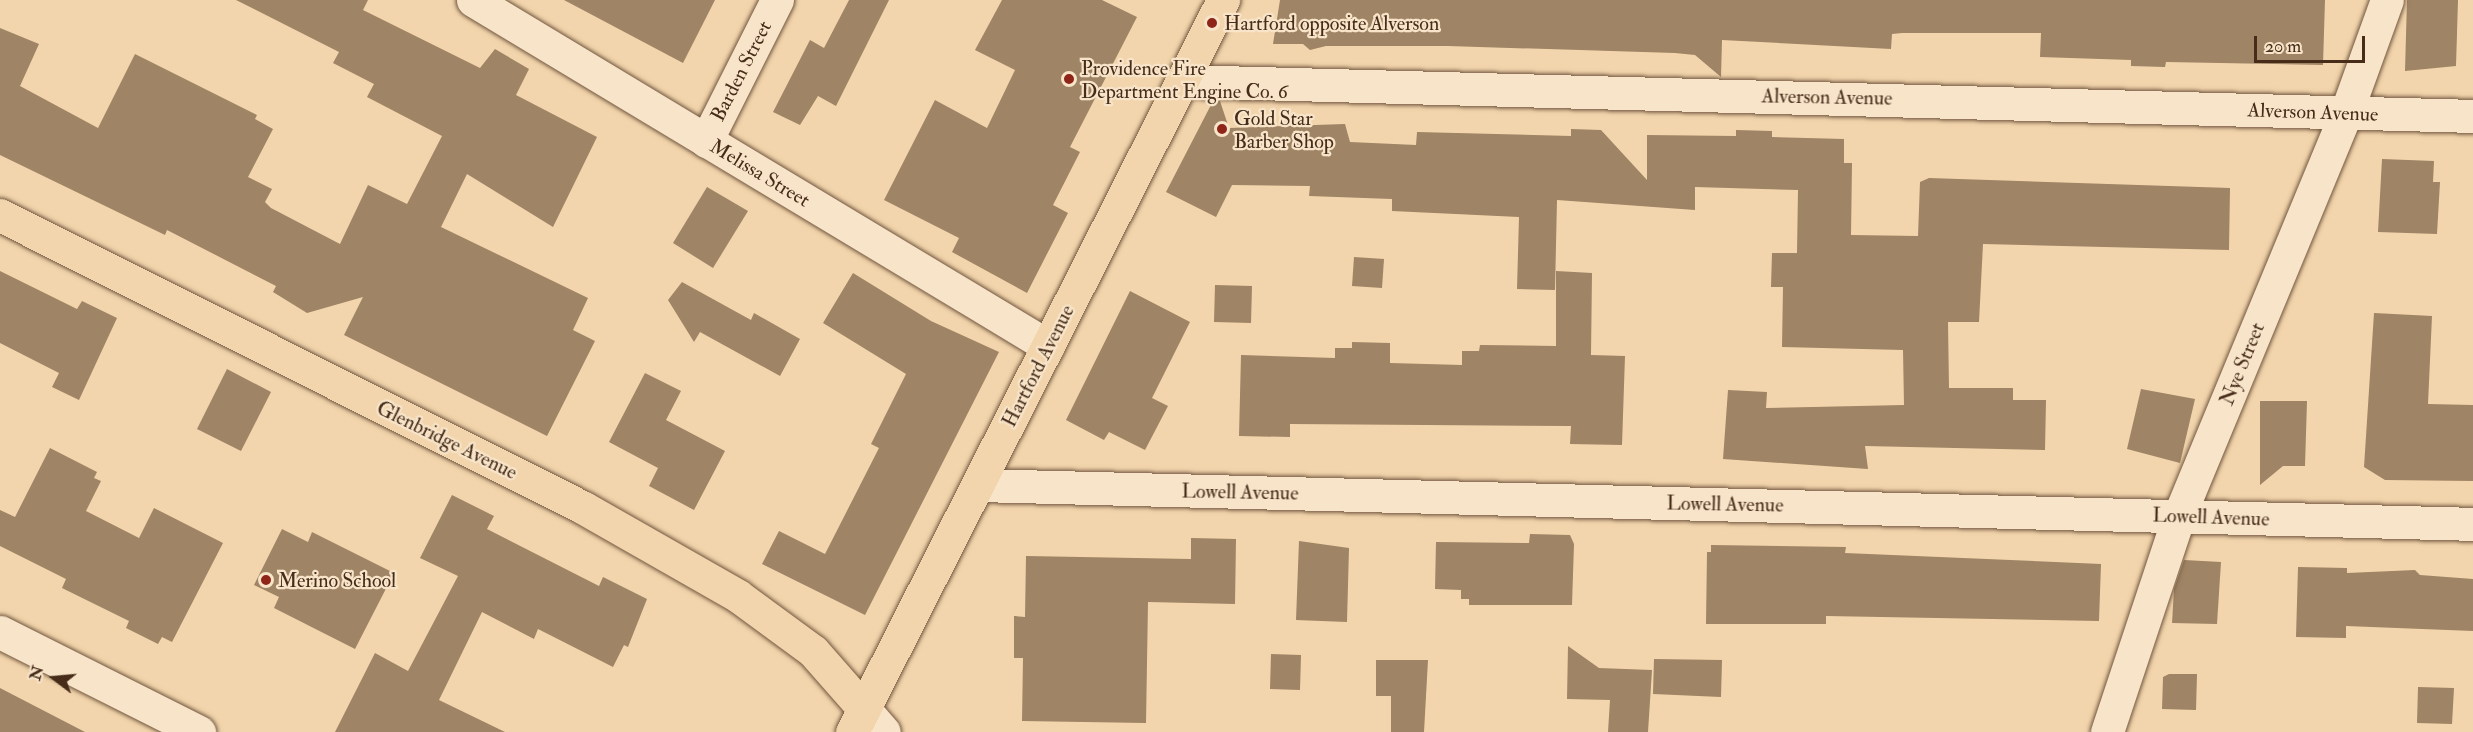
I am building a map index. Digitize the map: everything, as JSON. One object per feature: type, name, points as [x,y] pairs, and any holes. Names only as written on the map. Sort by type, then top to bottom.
[{"type":"main road","name":"Hartford Avenue","points":[[867,724],[978,485],[1223,0]]},
{"type":"main road","name":"Glenbridge Avenue","points":[[0,215],[594,513],[738,596],[805,645],[867,724]]},
{"type":"street","name":"Melissa Street","points":[[472,0],[1048,346]]},
{"type":"street","name":"Barden Street","points":[[706,141],[777,0]]},
{"type":"street","name":"Nye Street","points":[[2107,732],[2179,516],[2346,112],[2387,0]]},
{"type":"street","name":"Alverson Avenue","points":[[1182,81],[2473,116]]},
{"type":"street","name":"Lowell Avenue","points":[[978,485],[2473,524]]},
{"type":"street","points":[[0,632],[199,732]]},
{"type":"building","points":[[236,0],[368,0],[363,10],[480,68],[495,49],[529,69],[516,95],[597,137],[553,227],[467,174],[441,227],[588,298],[573,330],[595,341],[547,436],[344,335],[363,297],[307,313],[273,292],[276,286],[167,230],[165,235],[0,155],[0,28],[39,44],[20,86],[98,128],[135,54],[257,115],[255,119],[273,129],[248,177],[272,189],[265,202],[271,208],[340,244],[368,185],[407,204],[442,136],[367,97],[374,84],[333,63],[339,52]]},
{"type":"building","points":[[564,0],[715,0],[683,63]]},
{"type":"building","points":[[849,0],[889,0],[836,106],[818,96],[800,125],[773,112],[810,40],[824,48]]},
{"type":"building","points":[[1002,0],[1102,0],[1137,17],[1070,147],[1080,152],[1053,205],[1068,213],[1027,293],[952,252],[959,238],[884,200],[935,100],[987,128],[1015,70],[975,50]]},
{"type":"building","points":[[1280,0],[2325,0],[2323,65],[2166,62],[2165,67],[2131,66],[2131,60],[2040,57],[2041,33],[1902,33],[1892,34],[1891,49],[1722,40],[1721,77],[1695,55],[1675,53],[1448,46],[1326,46],[1310,50],[1303,44],[1273,44]]},
{"type":"building","points":[[2407,0],[2458,0],[2456,66],[2405,71]]},
{"type":"building","points":[[1213,101],[1220,101],[1229,128],[1345,124],[1350,142],[1416,145],[1417,132],[1571,136],[1571,129],[1601,130],[1647,180],[1647,135],[1736,136],[1736,130],[1772,131],[1772,137],[1844,139],[1844,163],[1852,163],[1851,235],[1918,236],[1920,182],[1929,178],[2230,188],[2229,250],[1983,244],[1979,322],[1948,322],[1949,388],[2013,388],[2013,400],[2046,400],[2045,450],[1865,446],[1868,469],[1723,459],[1728,390],[1767,392],[1766,408],[1904,405],[1903,350],[1782,347],[1783,287],[1771,287],[1772,253],[1797,253],[1798,190],[1695,187],[1695,210],[1557,200],[1555,290],[1517,289],[1519,217],[1392,211],[1392,199],[1309,196],[1310,186],[1232,185],[1216,217],[1166,192]]},
{"type":"building","points":[[2382,159],[2434,161],[2433,182],[2440,182],[2437,234],[2378,232]]},
{"type":"building","points":[[707,187],[748,211],[713,268],[673,243]]},
{"type":"building","points":[[1354,257],[1384,259],[1382,288],[1352,286]]},
{"type":"building","points":[[0,271],[77,309],[82,301],[117,318],[79,400],[52,387],[59,373],[0,343]]},
{"type":"building","points":[[1556,271],[1592,273],[1591,355],[1625,356],[1622,445],[1570,444],[1571,426],[1290,424],[1290,437],[1239,436],[1241,355],[1335,358],[1335,348],[1352,348],[1352,342],[1390,343],[1390,363],[1462,365],[1462,351],[1479,351],[1480,345],[1556,346]]},
{"type":"building","points":[[853,273],[931,321],[999,352],[865,615],[762,564],[779,531],[825,554],[879,448],[871,444],[906,374],[823,323]]},
{"type":"building","points":[[682,282],[751,320],[754,313],[800,339],[780,376],[700,332],[694,342],[668,300]]},
{"type":"building","points":[[1215,285],[1252,286],[1251,323],[1214,322]]},
{"type":"building","points":[[1130,291],[1190,322],[1152,398],[1168,406],[1145,450],[1109,432],[1104,440],[1066,420]]},
{"type":"building","points":[[2374,313],[2432,316],[2428,404],[2473,405],[2473,481],[2385,480],[2364,467]]},
{"type":"building","points":[[227,369],[271,392],[241,451],[197,429]]},
{"type":"building","points":[[645,373],[681,391],[666,420],[725,451],[694,510],[649,486],[658,468],[609,442]]},
{"type":"building","points":[[2141,389],[2195,399],[2180,463],[2127,449]]},
{"type":"building","points":[[2260,401],[2307,401],[2305,466],[2283,466],[2260,485]]},
{"type":"building","points":[[50,448],[97,472],[94,478],[101,481],[86,511],[139,538],[154,508],[223,543],[172,642],[162,637],[158,644],[126,628],[129,621],[62,588],[66,579],[0,546],[0,510],[15,517]]},
{"type":"building","points":[[452,495],[494,516],[487,529],[599,586],[603,577],[647,599],[628,647],[624,645],[613,667],[538,629],[534,639],[482,612],[439,700],[505,732],[335,732],[375,653],[408,671],[458,576],[420,558]]},
{"type":"building","points":[[282,529],[308,542],[312,532],[394,573],[355,649],[274,608],[279,597],[254,585]]},
{"type":"building","points":[[1530,534],[1570,535],[1574,544],[1572,605],[1469,605],[1469,599],[1461,599],[1461,590],[1435,589],[1436,542],[1529,543]]},
{"type":"building","points":[[1191,538],[1236,539],[1235,604],[1148,602],[1146,723],[1022,721],[1023,658],[1014,658],[1014,616],[1025,617],[1026,556],[1191,559]]},
{"type":"building","points":[[1299,541],[1349,548],[1347,622],[1296,620]]},
{"type":"building","points":[[1711,545],[1846,547],[1845,553],[2101,564],[2099,621],[1826,616],[1826,624],[1706,624],[1707,552],[1711,552]]},
{"type":"building","points":[[2184,560],[2221,562],[2217,624],[2172,623],[2174,589]]},
{"type":"building","points":[[2298,567],[2347,568],[2347,573],[2415,570],[2420,575],[2473,579],[2473,631],[2346,626],[2346,638],[2296,637]]},
{"type":"building","points":[[1568,646],[1599,668],[1652,670],[1648,732],[1608,732],[1610,700],[1567,699]]},
{"type":"building","points":[[1271,654],[1301,655],[1300,690],[1270,689]]},
{"type":"building","points":[[1654,659],[1722,660],[1721,697],[1653,694]]},
{"type":"building","points":[[1376,660],[1428,660],[1424,732],[1391,732],[1391,696],[1376,696]]},
{"type":"building","points":[[2169,674],[2197,674],[2196,710],[2162,709],[2163,677]]},
{"type":"building","points":[[2418,687],[2454,688],[2452,724],[2417,723]]},
{"type":"building","points":[[0,688],[85,732],[0,732]]},
{"type":"place","name":"Hartford opposite Alverson","points":[[1212,23]]},
{"type":"place","name":"Providence Fire Department Engine Co. 6","points":[[1069,79]]},
{"type":"place","name":"Gold Star Barber Shop","points":[[1222,129]]},
{"type":"place","name":"Merino School","points":[[266,580]]}]
